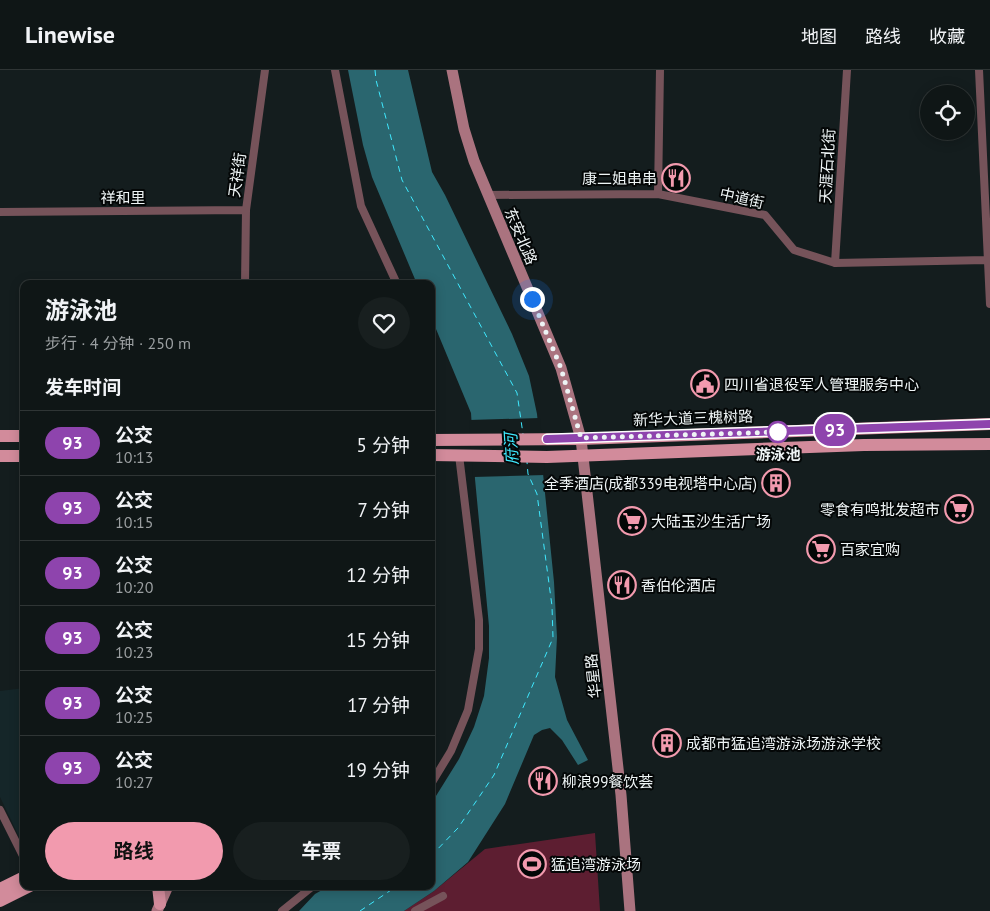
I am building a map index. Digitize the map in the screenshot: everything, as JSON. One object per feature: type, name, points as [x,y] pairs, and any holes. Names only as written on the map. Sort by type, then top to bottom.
[{"type":"main road","name":"新华大道三槐树路","points":[[435,440],[547,439],[990,424]]},
{"type":"main road","points":[[0,436],[20,436]]},
{"type":"main road","points":[[435,455],[548,457],[864,445],[990,444]]},
{"type":"main road","points":[[0,456],[20,456]]},
{"type":"main road","points":[[0,889],[20,879]]},
{"type":"main road","points":[[0,901],[22,890]]},
{"type":"main road","points":[[158,890],[159,907]]},
{"type":"street","name":"天祥街","points":[[245,280],[246,210],[265,70]]},
{"type":"street","points":[[335,70],[361,206],[395,280]]},
{"type":"street","name":"东安北路","points":[[452,70],[464,130],[474,161],[561,368],[581,438]]},
{"type":"street","points":[[658,194],[660,70]]},
{"type":"street","name":"天涯石北街","points":[[835,263],[846,70]]},
{"type":"street","points":[[979,70],[988,225],[987,260],[990,304]]},
{"type":"street","name":"中道街","points":[[488,195],[658,194],[766,215],[794,250],[835,263],[987,260]]},
{"type":"street","name":"祥和里","points":[[0,212],[246,210]]},
{"type":"street","name":"华星路","points":[[581,438],[621,795],[630,911]]},
{"type":"street","points":[[435,777],[451,751],[468,710],[479,649],[479,620],[465,456]]},
{"type":"street","points":[[0,810],[20,850]]},
{"type":"street","points":[[159,907],[166,890]]},
{"type":"street","points":[[282,911],[308,890]]},
{"type":"street","points":[[415,911],[442,896]]},
{"type":"shaded area","points":[[20,688],[20,839],[0,797],[0,691]]},
{"type":"shaded area","name":"猛追湾游泳场","points":[[595,833],[600,911],[404,911],[434,891],[485,849]]},
{"type":"water","name":"府河","points":[[348,70],[408,70],[432,172],[512,334],[529,376],[537,414],[554,582],[557,637],[555,677],[567,720],[588,760],[578,765],[562,740],[550,728],[534,735],[505,804],[468,862],[434,891],[404,911],[299,911],[315,894],[322,890],[435,890],[435,798],[459,759],[474,727],[484,696],[489,658],[489,626],[475,479],[471,413],[435,327],[435,280],[415,280],[372,177],[363,145]]},
{"type":"pier","points":[[540,418],[545,475],[473,477],[469,420]]},
{"type":"ferry route","points":[[375,70],[402,180],[517,393],[523,434]]},
{"type":"ferry route","points":[[435,852],[458,828],[494,775],[553,638],[552,606],[537,494],[528,474],[527,462]]},
{"type":"ferry route","points":[[360,911],[391,890]]},
{"type":"bus line","name":"93","points":[[547,439],[990,424]]},
{"type":"place","name":"康二姐串串","points":[[676,178]]},
{"type":"place","name":"四川省退役军人管理服务中心","points":[[705,384]]},
{"type":"place","name":"游泳池","points":[[778,432]]},
{"type":"place","name":"全季酒店(成都339电视塔中心店)","points":[[776,483]]},
{"type":"place","name":"零食有鸣批发超市","points":[[959,509]]},
{"type":"place","name":"大陆玉沙生活广场","points":[[632,521]]},
{"type":"place","name":"百家宜购","points":[[821,549]]},
{"type":"place","name":"香伯伦酒店","points":[[622,585]]},
{"type":"place","name":"成都市猛追湾游泳场游泳学校","points":[[667,743]]},
{"type":"place","name":"柳浪99餐饮荟","points":[[543,781]]},
{"type":"place","name":"猛追湾游泳场","points":[[532,864]]},
{"type":"route","points":[[532,299],[561,368],[581,438],[778,432]]}]
